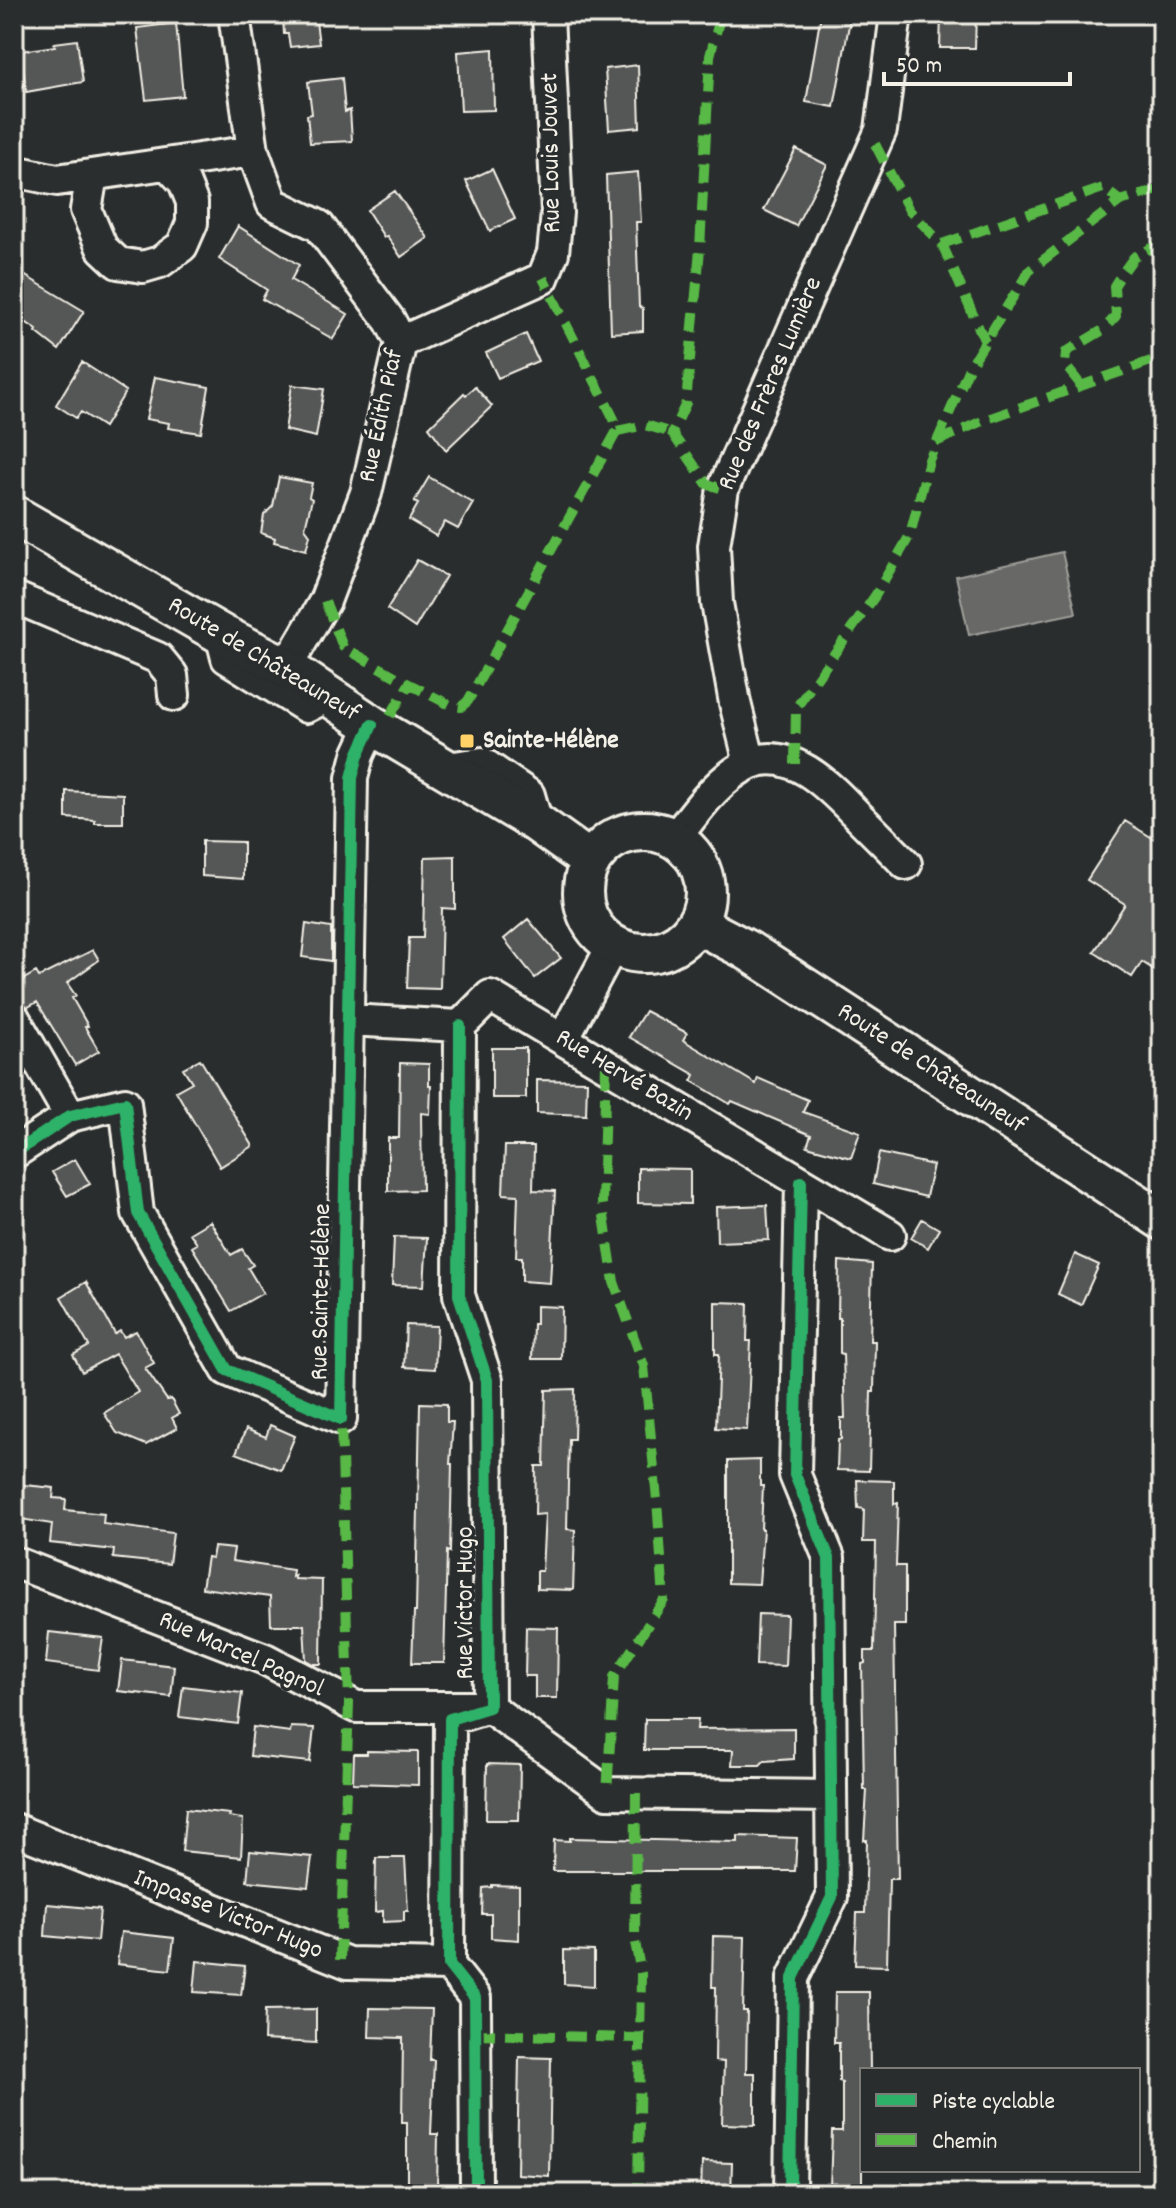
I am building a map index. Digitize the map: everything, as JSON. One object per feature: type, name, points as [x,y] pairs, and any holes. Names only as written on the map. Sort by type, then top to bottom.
[{"type":"main road","name":"Route de Châteauneuf","points":[[14,515],[221,634],[284,666],[372,725],[537,823],[590,861]]},
{"type":"main road","points":[[637,830],[657,831],[675,838],[691,850],[704,877],[704,906],[697,924],[684,939],[668,949],[650,953],[631,952],[613,945],[599,933],[588,917],[583,899],[584,880],[590,861],[603,846],[619,835],[637,830]]},
{"type":"main road","name":"Route de Châteauneuf","points":[[697,924],[747,950],[1162,1220]]},
{"type":"street","name":"Rue Édith Piaf","points":[[234,14],[253,151],[272,203],[319,226],[390,321],[401,342],[366,493],[325,601],[284,666]]},
{"type":"street","name":"Rue Louis Jouvet","points":[[401,342],[543,278],[553,253],[557,213],[548,14]]},
{"type":"street","name":"Rue des Frères Lumière","points":[[750,763],[735,703],[717,603],[714,546],[723,489],[881,130],[896,14]]},
{"type":"street","points":[[14,171],[57,180],[253,151]]},
{"type":"street","points":[[92,175],[86,210],[102,248],[118,263],[143,267],[160,262],[182,246],[192,223],[192,202],[184,182],[167,164]]},
{"type":"street","points":[[14,597],[158,658],[172,675],[174,695]]},
{"type":"street","points":[[221,634],[227,658],[306,707],[328,696]]},
{"type":"street","name":"Rue Sainte-Hélène","points":[[14,1153],[70,1116],[125,1103],[138,1213],[227,1370],[341,1419],[352,778],[358,755],[372,725]]},
{"type":"street","points":[[675,838],[714,791],[732,775],[750,763],[770,759],[795,764],[825,782],[906,864]]},
{"type":"street","points":[[563,1039],[613,945]]},
{"type":"street","name":"Rue Hervé Bazin","points":[[460,1026],[490,996],[890,1235]]},
{"type":"street","points":[[14,1018],[70,1116]]},
{"type":"street","points":[[348,1020],[460,1026]]},
{"type":"street","name":"Rue Victor Hugo","points":[[449,1965],[450,1719],[489,1707],[487,1380],[459,1295],[460,1026]]},
{"type":"street","points":[[790,2194],[793,1978],[832,1897],[829,1558],[795,1475],[801,1182]]},
{"type":"street","name":"Rue Marcel Pagnol","points":[[14,1562],[265,1659],[356,1707],[489,1707]]},
{"type":"street","points":[[489,1707],[607,1793],[831,1796]]},
{"type":"street","name":"Impasse Victor Hugo","points":[[14,1829],[348,1963],[449,1965]]},
{"type":"street","points":[[449,1965],[475,1998],[476,2194]]},
{"type":"shaded area","points":[[1062,552],[1076,613],[969,635],[956,576]]},
{"type":"building","points":[[315,14],[319,44],[290,47],[288,34],[284,34],[283,17]]},
{"type":"building","points":[[821,14],[851,14],[834,107],[806,102]]},
{"type":"building","points":[[941,14],[976,14],[975,48],[940,48]]},
{"type":"building","points":[[176,23],[183,96],[146,100],[137,28]]},
{"type":"building","points":[[77,40],[83,82],[26,92],[21,51]]},
{"type":"building","points":[[493,49],[494,110],[461,111],[458,52]]},
{"type":"building","points":[[638,65],[640,127],[609,130],[605,69]]},
{"type":"building","points":[[342,78],[345,112],[350,110],[352,141],[310,143],[307,115],[312,114],[308,82]]},
{"type":"building","points":[[796,149],[827,165],[796,226],[764,210]]},
{"type":"building","points":[[492,169],[515,219],[490,231],[466,181]]},
{"type":"building","points":[[638,172],[641,222],[636,222],[639,307],[643,308],[643,331],[611,333],[606,175]]},
{"type":"building","points":[[395,191],[428,238],[401,257],[367,210]]},
{"type":"building","points":[[238,226],[299,265],[291,280],[348,314],[333,339],[262,299],[267,290],[219,259]]},
{"type":"building","points":[[14,269],[84,311],[59,350],[14,314]]},
{"type":"building","points":[[526,334],[538,361],[498,378],[486,353]]},
{"type":"building","points":[[82,362],[126,391],[104,427],[81,412],[76,418],[56,405]]},
{"type":"building","points":[[155,377],[209,387],[201,433],[168,428],[169,423],[146,419]]},
{"type":"building","points":[[292,385],[324,389],[316,437],[285,430]]},
{"type":"building","points":[[475,387],[492,406],[446,450],[429,427],[464,393],[466,395]]},
{"type":"building","points":[[279,477],[312,483],[309,497],[312,499],[305,528],[310,535],[306,550],[274,542],[275,538],[261,533],[264,515],[273,506]]},
{"type":"building","points":[[429,477],[473,503],[458,529],[445,522],[436,536],[409,520],[418,504],[414,502]]},
{"type":"building","points":[[417,560],[446,576],[415,628],[387,609]]},
{"type":"building","points":[[66,791],[123,794],[123,823],[95,823],[95,820],[66,818]]},
{"type":"building","points":[[1125,821],[1162,844],[1162,975],[1142,962],[1132,977],[1094,952],[1125,904],[1087,880]]},
{"type":"building","points":[[202,841],[243,842],[243,879],[202,876]]},
{"type":"building","points":[[455,856],[455,909],[442,908],[440,989],[407,988],[409,938],[423,938],[425,857]]},
{"type":"building","points":[[528,919],[561,958],[535,978],[504,939]]},
{"type":"building","points":[[306,924],[331,928],[331,961],[302,957]]},
{"type":"building","points":[[93,950],[99,960],[67,983],[76,996],[72,998],[99,1051],[75,1065],[37,1002],[28,1007],[19,1001],[14,985],[36,972],[39,977]]},
{"type":"building","points":[[645,1011],[687,1033],[683,1040],[756,1084],[758,1078],[808,1100],[803,1112],[860,1132],[851,1158],[807,1146],[811,1135],[732,1101],[730,1104],[692,1081],[695,1075],[629,1037]]},
{"type":"building","points":[[492,1048],[526,1048],[526,1098],[492,1098]]},
{"type":"building","points":[[200,1059],[253,1146],[220,1167],[176,1091],[192,1082],[183,1068]]},
{"type":"building","points":[[400,1063],[429,1064],[430,1114],[421,1113],[422,1190],[388,1191],[388,1138],[399,1138]]},
{"type":"building","points":[[537,1080],[587,1081],[586,1115],[537,1113]]},
{"type":"building","points":[[505,1146],[534,1146],[533,1190],[555,1191],[550,1283],[522,1281],[522,1257],[516,1257],[518,1195],[503,1194]]},
{"type":"building","points":[[879,1153],[933,1165],[926,1197],[873,1184]]},
{"type":"building","points":[[75,1159],[90,1184],[67,1196],[52,1172]]},
{"type":"building","points":[[638,1168],[690,1169],[690,1204],[638,1203]]},
{"type":"building","points":[[767,1205],[769,1240],[717,1242],[716,1207]]},
{"type":"building","points":[[922,1219],[939,1229],[928,1248],[911,1238]]},
{"type":"building","points":[[210,1221],[231,1255],[242,1249],[253,1265],[248,1268],[263,1293],[231,1311],[192,1247],[197,1244],[190,1233]]},
{"type":"building","points":[[394,1237],[427,1238],[424,1286],[392,1285]]},
{"type":"building","points":[[1075,1254],[1099,1265],[1081,1305],[1058,1294]]},
{"type":"building","points":[[839,1261],[872,1264],[870,1341],[875,1341],[869,1471],[837,1470],[841,1418],[845,1418],[843,1354],[840,1353],[838,1318]]},
{"type":"building","points":[[86,1282],[115,1334],[120,1331],[124,1337],[136,1331],[154,1363],[145,1368],[167,1400],[171,1399],[179,1414],[172,1418],[177,1428],[146,1445],[117,1433],[104,1413],[138,1392],[115,1354],[82,1372],[73,1355],[89,1346],[61,1297]]},
{"type":"building","points":[[715,1302],[748,1303],[747,1341],[751,1341],[747,1430],[716,1428],[719,1354],[715,1354]]},
{"type":"building","points":[[536,1306],[562,1307],[561,1359],[532,1359]]},
{"type":"building","points":[[406,1325],[437,1326],[435,1369],[404,1367]]},
{"type":"building","points":[[575,1389],[574,1439],[569,1439],[567,1529],[575,1530],[573,1590],[537,1589],[537,1571],[542,1571],[545,1514],[535,1515],[536,1466],[544,1466],[546,1390]]},
{"type":"building","points":[[420,1403],[447,1404],[447,1422],[453,1422],[444,1663],[412,1663],[416,1612]]},
{"type":"building","points":[[270,1425],[295,1436],[281,1470],[236,1453],[246,1429],[266,1437]]},
{"type":"building","points":[[760,1460],[763,1529],[759,1584],[728,1583],[728,1461]]},
{"type":"building","points":[[857,1480],[894,1481],[894,1504],[898,1503],[896,1566],[905,1566],[905,1625],[894,1625],[898,1879],[889,1879],[887,1966],[855,1965],[857,1913],[865,1913],[867,1840],[864,1840],[867,1790],[864,1790],[862,1664],[865,1663],[865,1651],[874,1651],[876,1542],[863,1542],[864,1509],[858,1508]]},
{"type":"building","points":[[14,1484],[54,1488],[53,1498],[66,1499],[65,1510],[104,1514],[103,1524],[173,1533],[169,1564],[113,1558],[114,1550],[50,1543],[52,1524],[14,1518]]},
{"type":"building","points":[[214,1547],[234,1549],[232,1561],[293,1570],[292,1577],[295,1576],[295,1579],[322,1580],[321,1664],[306,1660],[304,1625],[271,1625],[270,1597],[202,1588],[207,1557],[212,1558]]},
{"type":"building","points":[[758,1614],[787,1615],[785,1666],[756,1665]]},
{"type":"building","points":[[526,1627],[558,1628],[557,1698],[535,1698],[535,1676],[525,1676]]},
{"type":"building","points":[[49,1632],[103,1638],[98,1670],[46,1663]]},
{"type":"building","points":[[122,1660],[174,1666],[171,1697],[118,1691]]},
{"type":"building","points":[[183,1686],[242,1693],[238,1724],[179,1717]]},
{"type":"building","points":[[645,1719],[698,1719],[697,1729],[794,1728],[794,1759],[764,1761],[760,1765],[732,1765],[733,1750],[644,1750]]},
{"type":"building","points":[[253,1727],[290,1732],[291,1727],[314,1728],[310,1762],[250,1756]]},
{"type":"building","points":[[367,1751],[418,1752],[418,1785],[353,1783],[354,1754],[367,1754]]},
{"type":"building","points":[[487,1764],[520,1765],[519,1820],[486,1820]]},
{"type":"building","points":[[186,1809],[230,1814],[229,1817],[243,1819],[241,1857],[182,1851]]},
{"type":"building","points":[[738,1836],[797,1838],[795,1871],[553,1871],[554,1840],[738,1842]]},
{"type":"building","points":[[250,1851],[312,1857],[308,1887],[247,1881]]},
{"type":"building","points":[[376,1858],[405,1858],[408,1911],[404,1911],[404,1921],[383,1922],[383,1911],[375,1912]]},
{"type":"building","points":[[492,1885],[519,1886],[519,1940],[491,1938],[491,1914],[482,1914],[483,1888]]},
{"type":"building","points":[[47,1904],[100,1909],[97,1941],[45,1936]]},
{"type":"building","points":[[121,1932],[174,1938],[170,1970],[117,1964]]},
{"type":"building","points":[[713,1936],[745,1937],[743,2011],[747,2011],[746,2073],[755,2073],[755,2125],[722,2124],[724,2062],[715,2061]]},
{"type":"building","points":[[564,1950],[594,1951],[594,1986],[564,1984]]},
{"type":"building","points":[[197,1961],[245,1966],[241,1995],[194,1992]]},
{"type":"building","points":[[835,1992],[869,1992],[870,2068],[860,2068],[862,2190],[830,2189],[832,2131],[842,2131],[839,2043],[834,2043]]},
{"type":"building","points":[[370,2008],[432,2009],[430,2060],[434,2060],[431,2134],[438,2134],[437,2190],[407,2189],[407,2122],[402,2122],[403,2038],[369,2037]]},
{"type":"building","points":[[316,2009],[316,2043],[264,2040],[265,2010]]},
{"type":"building","points":[[519,2057],[551,2058],[549,2176],[517,2174]]},
{"type":"building","points":[[702,2162],[732,2163],[731,2194],[701,2194]]},
{"type":"marked path","points":[[721,14],[710,56],[700,249],[686,403],[672,433],[707,484],[723,489]]},
{"type":"marked path","points":[[875,144],[909,210],[942,244],[985,342]]},
{"type":"marked path","points":[[942,244],[1103,188],[1120,201]]},
{"type":"marked path","points":[[795,764],[796,708],[875,596],[910,535],[929,460],[969,368],[1029,271],[1120,201],[1162,189]]},
{"type":"marked path","points":[[1081,385],[1065,365],[1066,352],[1103,330],[1116,316],[1114,286],[1134,257],[1162,243]]},
{"type":"marked path","points":[[325,601],[343,647],[452,706],[461,707],[468,701],[617,431],[614,419],[543,278]]},
{"type":"marked path","points":[[936,442],[982,421],[1162,357]]},
{"type":"marked path","points":[[617,431],[645,425],[672,433]]},
{"type":"marked path","points":[[390,716],[409,684]]},
{"type":"marked path","points":[[606,1065],[602,1203],[614,1282],[644,1366],[664,1600],[614,1677],[607,1793]]},
{"type":"marked path","points":[[340,1960],[349,1703],[341,1419]]},
{"type":"marked path","points":[[636,1793],[635,1942],[641,1973],[638,2194]]},
{"type":"marked path","points":[[475,2034],[640,2038]]},
{"type":"cycle path","points":[[14,1153],[70,1116],[125,1103],[138,1213],[227,1370],[341,1419],[352,778],[358,755],[372,725]]},
{"type":"cycle path","points":[[460,1026],[459,1295],[487,1380],[489,1707],[450,1719],[449,1965],[475,1998],[476,2194]]},
{"type":"cycle path","points":[[790,2194],[793,1978],[832,1897],[829,1558],[795,1475],[801,1182]]},
{"type":"place","name":"Sainte-Hélène","points":[[467,741]]}]
